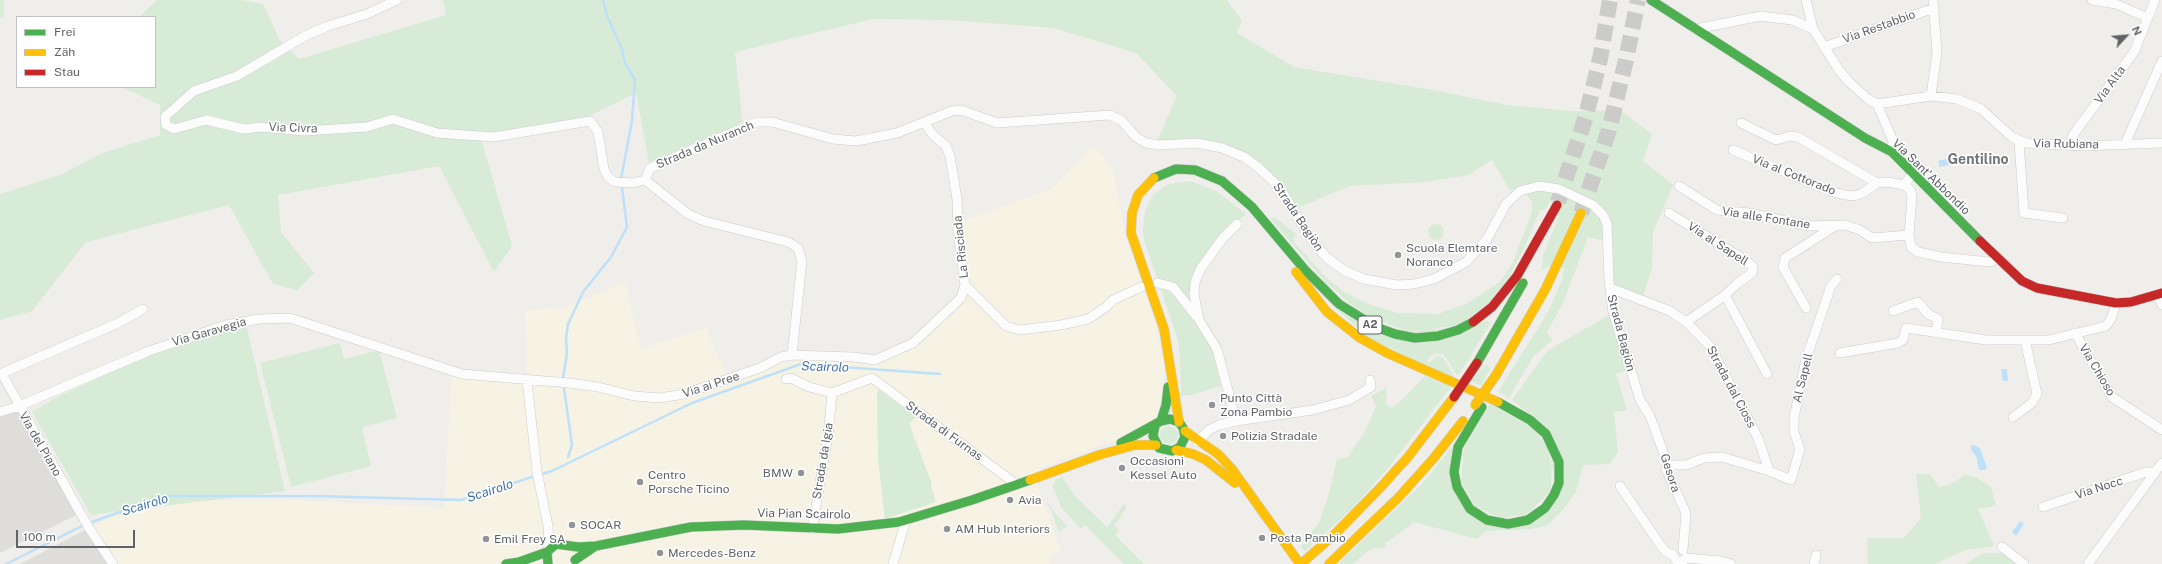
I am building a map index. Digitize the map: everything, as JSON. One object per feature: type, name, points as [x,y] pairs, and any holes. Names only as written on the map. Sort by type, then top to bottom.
[{"type":"main road","name":"Via Sant'Abbondio","points":[[1651,0],[1865,138],[1892,152],[1998,259],[2030,285],[2116,303],[2131,302],[2160,294]]},
{"type":"main road","name":"A2","points":[[1179,422],[1164,329],[1136,252],[1131,233],[1132,213],[1136,200],[1143,188],[1154,178],[1168,171],[1186,169],[1200,171],[1231,187],[1252,207],[1324,290],[1348,311],[1366,323],[1385,331],[1406,337],[1427,338],[1448,334],[1467,326],[1492,307],[1513,281],[1558,204],[1523,282],[1477,363],[1454,397],[1408,457],[1368,502],[1301,564]]},
{"type":"main road","name":"A2","points":[[1329,564],[1381,515],[1433,459],[1478,406],[1520,347],[1536,307],[1581,213]]},
{"type":"main road","name":"A2","points":[[1265,223],[1281,251],[1314,298],[1343,326],[1383,350],[1512,409],[1530,420],[1546,434],[1556,452],[1559,462],[1559,483],[1554,495],[1545,508],[1528,520],[1508,524],[1487,520],[1470,509],[1457,487],[1454,472],[1458,448],[1478,406]]},
{"type":"main road","name":"A2","points":[[1158,423],[1167,399],[1169,361]]},
{"type":"main road","points":[[1251,498],[1214,465],[1193,454],[1176,450],[1167,451],[1156,445],[1153,436],[1158,423],[1170,419],[1179,422],[1185,431],[1197,442],[1225,461],[1301,564]]},
{"type":"main road","name":"Via Pian Scairolo","points":[[1099,455],[1158,423]]},
{"type":"main road","points":[[1176,450],[1183,442],[1185,431]]},
{"type":"main road","name":"Via Pian Scairolo","points":[[596,546],[679,528],[714,525],[812,529],[866,527],[906,520],[972,500],[1099,455],[1135,445],[1156,445]]},
{"type":"main road","points":[[506,564],[519,562],[548,551],[556,544],[565,544],[569,546],[596,546]]},
{"type":"main road","points":[[569,546],[574,552],[574,562]]},
{"type":"main road","points":[[574,562],[596,546]]},
{"type":"main road","points":[[548,551],[548,564]]},
{"type":"main road","points":[[519,562],[543,564]]},
{"type":"street","name":"Via Civra","points":[[398,0],[367,14],[311,33],[237,76],[194,91],[165,117],[166,125],[174,129],[206,120],[244,129],[262,128],[304,131],[367,127],[393,119],[437,133],[494,137],[590,120],[598,132],[604,169],[608,178],[615,182],[633,183],[645,180]]},
{"type":"street","points":[[1806,0],[1813,29],[1824,47],[1849,82],[1868,100],[1877,104],[1893,141],[1892,152]]},
{"type":"street","points":[[2092,0],[2116,4],[2148,18]]},
{"type":"street","name":"Via Alta","points":[[2069,146],[2073,135],[2134,52],[2155,0]]},
{"type":"street","name":"Via Restabbio","points":[[1824,47],[1933,4],[1937,52],[1931,96]]},
{"type":"street","points":[[1696,29],[1761,16],[1792,20],[1813,29]]},
{"type":"street","points":[[2125,144],[2162,61]]},
{"type":"street","name":"Via Rubiana","points":[[1877,104],[1931,96],[1957,99],[1981,109],[2019,141],[2069,146],[2162,143]]},
{"type":"street","name":"Strada da Nuranch","points":[[792,355],[802,261],[798,248],[788,242],[704,221],[688,214],[645,180],[650,168],[757,122],[772,122],[833,139],[856,141],[877,137],[924,122],[952,111],[961,110]]},
{"type":"street","name":"Strada Bagiòn","points":[[961,110],[996,124],[1109,115],[1121,120],[1136,137],[1146,143],[1159,145],[1197,143],[1228,150],[1252,162],[1274,181],[1292,205],[1310,238],[1327,258],[1345,271],[1360,278],[1388,284],[1407,285],[1421,283],[1454,270],[1481,247],[1492,230],[1502,209],[1512,197],[1520,191],[1534,186],[1553,187],[1593,205],[1605,219],[1609,231],[1610,288],[1613,312],[1640,400]]},
{"type":"street","name":"La Risciada","points":[[875,360],[913,343],[961,298],[965,285],[958,232],[957,199],[950,156],[946,146],[933,135],[924,122]]},
{"type":"street","points":[[1741,123],[1776,140],[1790,136],[1798,137],[1877,183],[1888,182],[1904,185],[1910,190],[1912,196],[1909,235],[1911,247],[1918,252],[1989,262],[1998,259]]},
{"type":"street","points":[[2019,141],[2024,214],[2063,218]]},
{"type":"street","name":"Via al Cottorado","points":[[1733,150],[1830,191],[1845,195],[1854,196],[1863,193],[1877,183]]},
{"type":"street","points":[[1904,185],[1913,173]]},
{"type":"street","name":"Via alle Fontane","points":[[1679,186],[1717,210],[1749,213],[1808,226],[1836,225],[1860,230],[1872,238],[1909,235]]},
{"type":"street","name":"Via al Sapell","points":[[1669,213],[1745,260],[1753,267],[1752,273],[1725,295],[1686,322]]},
{"type":"street","points":[[1199,320],[1194,294],[1197,274],[1223,238],[1237,224]]},
{"type":"street","name":"Via alle Fontane","points":[[1806,308],[1783,267],[1785,258],[1836,225]]},
{"type":"street","name":"Al Sapell","points":[[1769,471],[1791,480],[1800,449],[1794,432],[1794,418],[1806,359],[1831,286],[1837,279]]},
{"type":"street","points":[[1158,283],[1170,285],[1176,290],[1199,320],[1217,349],[1236,420]]},
{"type":"street","points":[[965,285],[1006,326],[1020,330],[1061,325],[1088,318],[1106,307],[1113,300],[1141,287]]},
{"type":"street","name":"Strada dal Cioss","points":[[1610,288],[1670,311],[1686,322],[1710,346],[1758,438],[1769,471]]},
{"type":"street","points":[[2160,294],[2162,305]]},
{"type":"street","points":[[1725,295],[1767,374]]},
{"type":"street","points":[[1893,311],[1918,302],[1928,314],[1938,319],[1936,333]]},
{"type":"street","name":"Via Chioso","points":[[1840,353],[1898,343],[1903,340],[1906,328],[1986,340],[2049,340],[2107,326],[2116,303]]},
{"type":"street","points":[[1,374],[118,323],[143,310]]},
{"type":"street","name":"Via Garavegia","points":[[0,412],[19,406],[149,351],[226,325],[259,319],[290,318],[452,371]]},
{"type":"street","name":"Via Chioso","points":[[2075,333],[2112,396],[2162,430]]},
{"type":"street","points":[[2013,418],[2032,404],[2037,394],[2025,340]]},
{"type":"street","name":"Via ai Pree","points":[[452,371],[462,374],[598,387],[634,396],[671,397],[728,380],[792,355],[853,357],[875,360]]},
{"type":"street","points":[[786,379],[790,378],[809,387],[832,393],[872,378],[875,360]]},
{"type":"street","name":"Via del Piano","points":[[1,374],[80,513],[113,564]]},
{"type":"street","name":"Strada di Furnas","points":[[872,378],[1016,484]]},
{"type":"street","points":[[1197,442],[1209,430],[1219,425],[1236,420],[1313,410],[1349,400],[1371,387],[1370,380]]},
{"type":"street","points":[[527,381],[536,472],[548,526],[548,551]]},
{"type":"street","name":"Strada da Igia","points":[[812,529],[824,463],[832,393]]},
{"type":"street","name":"Gesora","points":[[1640,400],[1650,416],[1668,465],[1666,469],[1686,513],[1677,559]]},
{"type":"street","points":[[1668,465],[1686,465],[1704,458],[1722,457],[1769,471]]},
{"type":"street","name":"Via Nocc","points":[[2088,564],[2162,463]]},
{"type":"street","name":"Via Nocc","points":[[2043,507],[2140,474],[2155,472]]},
{"type":"street","points":[[1620,486],[1660,546],[1666,552],[1677,559],[1721,561],[1730,564]]},
{"type":"street","points":[[893,564],[906,520]]},
{"type":"street","points":[[2002,547],[2024,564]]},
{"type":"shaded area","points":[[1093,145],[1113,168],[1124,231],[1156,327],[1164,366],[1164,391],[1156,418],[1145,429],[1039,468],[1042,473],[1036,476],[1040,494],[1061,552],[1048,557],[1051,564],[113,564],[89,528],[112,517],[195,500],[287,500],[444,508],[452,371],[527,381],[525,310],[563,308],[625,283],[641,349],[706,328],[728,380],[792,355],[875,360],[913,343],[961,298],[958,223],[1053,188]]},
{"type":"shaded area","points":[[19,406],[80,513],[0,553],[0,411]]},
{"type":"shaded area","points":[[89,528],[113,564],[20,564]]},
{"type":"green space","points":[[0,0],[4,0],[4,17],[0,19]]},
{"type":"green space","points":[[157,0],[242,0],[263,4],[279,39],[299,59],[446,15],[443,0],[1227,0],[1242,21],[1237,33],[1294,67],[1433,90],[1507,105],[1572,111],[1621,111],[1652,134],[1643,161],[1673,185],[1653,232],[1652,268],[1642,300],[1614,284],[1613,239],[1610,222],[1557,185],[1543,182],[1510,190],[1492,160],[1468,175],[1425,182],[1350,186],[1297,208],[1281,184],[1265,168],[1194,139],[1157,141],[1177,96],[1136,53],[1054,28],[949,20],[873,19],[735,52],[743,127],[650,168],[636,93],[593,114],[586,120],[480,135],[512,246],[494,272],[439,166],[278,195],[281,232],[314,273],[297,290],[273,284],[229,205],[86,242],[32,311],[0,320],[0,194],[60,175],[100,154],[160,135],[160,105],[124,88],[156,88],[156,16],[140,16]]},
{"type":"green space","points":[[1190,181],[1216,191],[1246,214],[1228,229],[1193,273],[1192,294],[1194,309],[1158,280],[1145,244],[1143,231],[1145,210],[1154,194],[1168,184]]},
{"type":"green space","points":[[1532,190],[1555,191],[1585,204],[1599,216],[1603,225],[1605,241],[1588,237],[1563,303],[1547,332],[1552,340],[1533,357],[1509,398],[1498,392],[1548,312],[1562,280],[1564,268],[1548,266],[1542,271],[1543,255],[1559,216],[1550,201],[1545,210],[1540,210],[1525,246],[1509,277],[1482,310],[1451,328],[1407,331],[1364,315],[1327,284],[1270,218],[1275,218],[1296,234],[1293,239],[1295,243],[1327,278],[1344,292],[1368,304],[1398,313],[1438,314],[1466,304],[1500,282],[1512,264],[1532,212],[1532,202],[1525,193]]},
{"type":"green space","points":[[1436,224],[1443,229],[1444,232],[1439,239],[1436,240],[1429,235],[1428,232],[1433,225]]},
{"type":"green space","points":[[1160,286],[1167,287],[1209,337],[1221,386],[1192,395],[1181,396],[1178,341]]},
{"type":"green space","points":[[1319,293],[1382,336],[1488,321],[1490,324],[1458,376],[1444,355],[1434,353],[1427,361],[1430,362],[1437,356],[1443,358],[1455,378],[1368,338]]},
{"type":"green space","points":[[1609,315],[1627,370],[1616,374],[1627,410],[1614,412],[1618,452],[1610,464],[1583,465],[1576,492],[1561,512],[1546,526],[1530,529],[1486,531],[1477,539],[1414,522],[1386,543],[1384,548],[1369,550],[1353,564],[1338,564],[1422,484],[1456,442],[1453,489],[1501,527],[1559,495],[1542,424],[1512,400],[1547,351]]},
{"type":"green space","points":[[240,326],[247,328],[285,491],[91,515],[32,412],[59,396],[145,357]]},
{"type":"green space","points":[[340,343],[344,359],[379,350],[397,418],[362,427],[371,466],[291,487],[260,363]]},
{"type":"green space","points":[[1487,364],[1490,369],[1481,386],[1471,381]]},
{"type":"green space","points":[[1425,376],[1451,387],[1388,468],[1353,508],[1305,551],[1301,547],[1320,521],[1330,490],[1337,459],[1348,457],[1365,431],[1376,406],[1371,396],[1387,388],[1386,404],[1392,408]]},
{"type":"green space","points":[[879,390],[916,417],[910,422],[911,429],[932,484],[931,486],[936,502],[885,519],[878,459],[877,393]]},
{"type":"green space","points":[[1490,404],[1532,427],[1552,451],[1551,491],[1527,514],[1501,518],[1476,507],[1461,482],[1464,448]]},
{"type":"green space","points":[[1169,426],[1175,429],[1178,435],[1175,441],[1169,444],[1163,441],[1160,435],[1163,429]]},
{"type":"green space","points":[[1916,474],[1930,474],[1939,487],[1950,485],[1965,475],[1977,478],[1991,487],[1996,506],[1978,509],[1994,546],[1965,550],[1935,564],[1868,564],[1867,538],[1904,538],[1921,518]]},
{"type":"green space","points":[[1062,477],[1075,496],[1107,527],[1124,504],[1127,507],[1114,526],[1119,530],[1115,535],[1144,564],[1124,564],[1085,525],[1081,529],[1061,507],[1053,487],[1055,480]]},
{"type":"green space","points":[[1047,500],[1053,511],[1067,526],[1059,532]]},
{"type":"green space","points":[[1984,553],[2008,553],[2021,564],[1965,564]]},
{"type":"water","points":[[1949,158],[1951,164],[1940,167],[1938,161]]},
{"type":"water","points":[[2001,369],[2007,369],[2008,381],[2003,381]]},
{"type":"water","points":[[1971,445],[1980,448],[1987,468],[1985,470],[1979,470],[1976,456],[1971,450]]},
{"type":"water","points":[[2020,521],[2024,524],[2016,536],[2012,532]]},
{"type":"waterway","points":[[603,0],[607,16],[622,49],[625,63],[635,80],[632,121],[621,179]]},
{"type":"waterway","points":[[563,379],[567,353],[566,339],[568,324],[583,292],[611,257],[627,227],[622,188]]},
{"type":"waterway","name":"Scairolo","points":[[540,475],[554,470],[692,403],[801,364],[940,374]]},
{"type":"waterway","points":[[564,388],[572,445],[568,457]]},
{"type":"waterway","name":"Scairolo","points":[[89,523],[165,496],[315,496],[461,500],[535,476]]},
{"type":"waterway","name":"Scairolo","points":[[6,564],[84,525]]},
{"type":"tunnel","points":[[1558,202],[1586,116],[1600,59],[1610,0]]},
{"type":"tunnel","points":[[1581,213],[1609,130],[1626,60],[1638,0]]},
{"type":"traffic: fast","points":[[1651,0],[1865,138],[1892,152],[1980,241]]},
{"type":"traffic: fast","points":[[1154,178],[1176,169],[1195,170],[1222,181],[1252,207],[1305,270],[1339,304],[1376,327],[1395,334],[1415,338],[1438,336],[1458,330],[1473,322]]},
{"type":"traffic: fast","points":[[1477,363],[1523,283]]},
{"type":"traffic: fast","points":[[1161,421],[1166,405],[1168,387]]},
{"type":"traffic: fast","points":[[1482,407],[1458,447],[1454,472],[1457,487],[1470,509],[1487,520],[1508,524],[1528,520],[1545,508],[1554,495],[1559,483],[1559,462],[1546,434],[1530,420],[1498,402]]},
{"type":"traffic: fast","points":[[1121,443],[1161,421],[1170,419],[1179,422],[1183,428],[1185,437],[1180,447],[1172,451],[1159,448],[1153,436],[1155,426]]},
{"type":"traffic: fast","points":[[548,564],[547,552],[556,544],[578,547],[596,546],[691,527],[744,525],[838,529],[899,522],[972,500],[1030,480]]},
{"type":"traffic: fast","points":[[575,560],[594,547]]},
{"type":"traffic: fast","points":[[506,564],[519,562],[547,552]]},
{"type":"traffic: slow","points":[[1154,178],[1138,195],[1132,213],[1131,233],[1164,329],[1179,422]]},
{"type":"traffic: slow","points":[[1496,375],[1545,290],[1581,213]]},
{"type":"traffic: slow","points":[[1296,272],[1327,312],[1360,338],[1387,353],[1498,402]]},
{"type":"traffic: slow","points":[[1475,405],[1496,375]]},
{"type":"traffic: slow","points":[[1301,564],[1336,533],[1380,488],[1408,457],[1454,397]]},
{"type":"traffic: slow","points":[[1329,564],[1399,497],[1433,459],[1463,421]]},
{"type":"traffic: slow","points":[[1185,431],[1218,454],[1232,469],[1300,564]]},
{"type":"traffic: slow","points":[[1030,480],[1099,455],[1135,445],[1156,445]]},
{"type":"traffic: slow","points":[[1176,450],[1193,454],[1206,460],[1235,483]]},
{"type":"traffic: jam","points":[[1473,322],[1492,307],[1517,276],[1557,205]]},
{"type":"traffic: jam","points":[[1980,241],[2022,281],[2037,288],[2116,303],[2131,302],[2162,293]]},
{"type":"traffic: jam","points":[[1454,397],[1477,363]]},
{"type":"place","name":"Scuola Elemtare Noranco","points":[[1398,255]]},
{"type":"place","name":"Punto Città Zona Pambio","points":[[1212,405]]},
{"type":"place","name":"Polizia Stradale","points":[[1223,436]]},
{"type":"place","name":"Occasioni Kessel Auto","points":[[1122,468]]},
{"type":"place","name":"BMW","points":[[801,473]]},
{"type":"place","name":"Centro Porsche Ticino","points":[[640,482]]},
{"type":"place","name":"Avia","points":[[1010,500]]},
{"type":"place","name":"SOCAR","points":[[572,525]]},
{"type":"place","name":"AM Hub Interiors","points":[[947,529]]},
{"type":"place","name":"Posta Pambio","points":[[1262,538]]},
{"type":"place","name":"Emil Frey SA","points":[[486,539]]},
{"type":"place","name":"Mercedes-Benz","points":[[660,553]]},
{"type":"district","name":"Gentilino","points":[[1978,160]]}]
